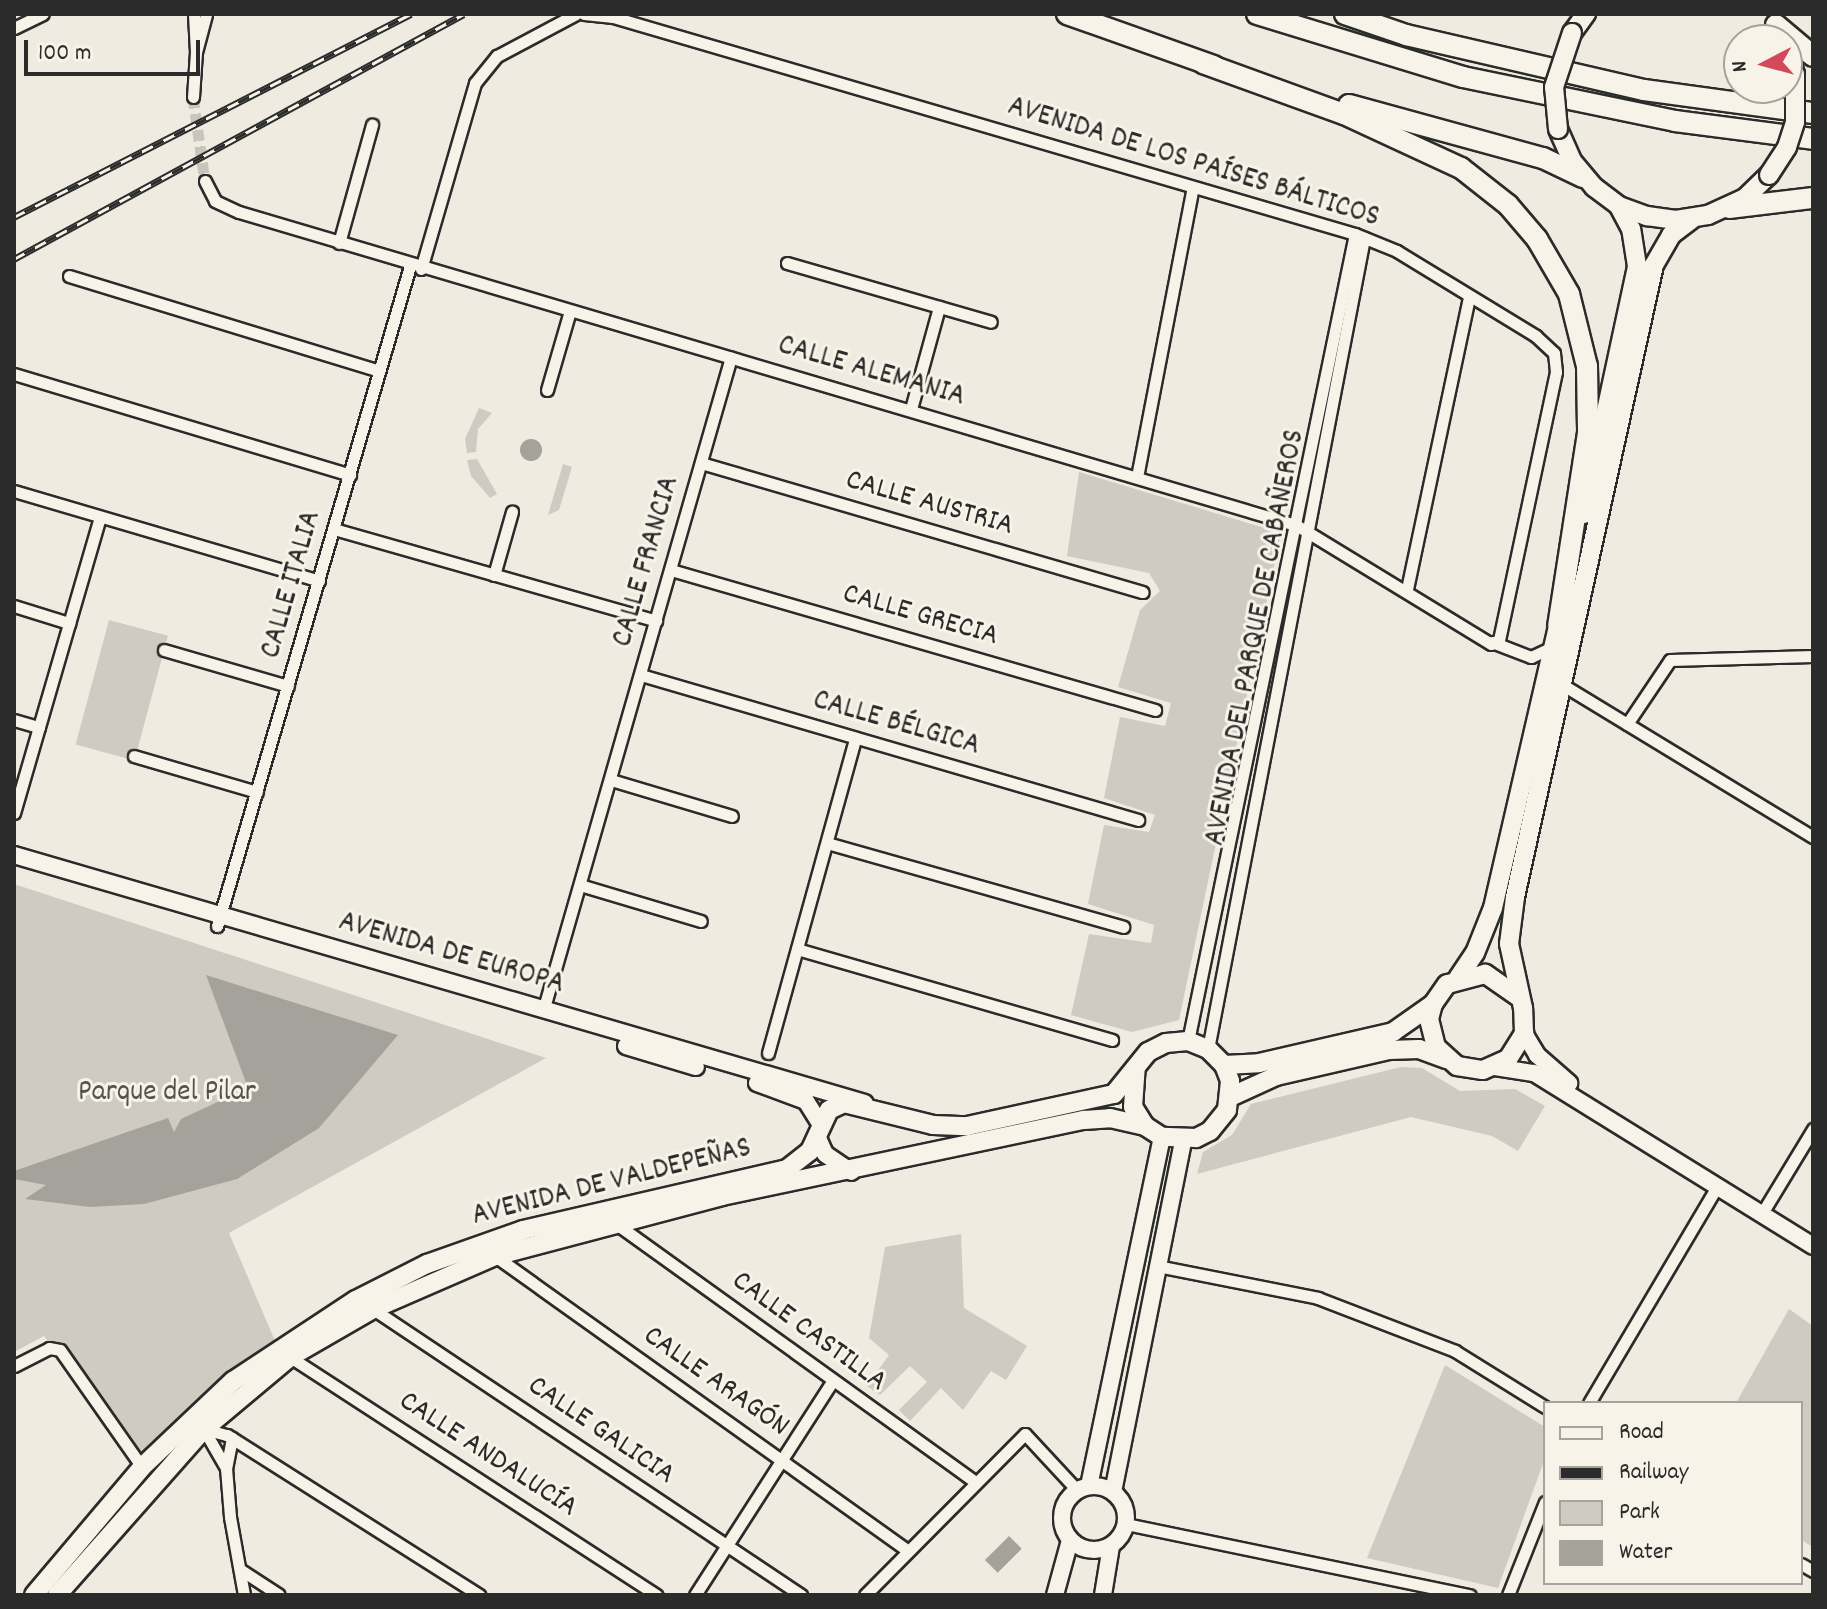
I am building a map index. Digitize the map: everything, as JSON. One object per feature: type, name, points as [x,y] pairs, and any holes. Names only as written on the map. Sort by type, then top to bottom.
[{"type":"highway","points":[[1067,14],[1344,114],[1461,168],[1508,205],[1537,239],[1569,294],[1587,366],[1588,433],[1556,636]]},
{"type":"highway","points":[[1257,14],[1463,77],[1675,121],[1813,139]]},
{"type":"highway","points":[[1345,14],[1406,35],[1677,96],[1813,113]]},
{"type":"highway","points":[[1203,63],[1543,158],[1583,177]]},
{"type":"highway","points":[[1729,208],[1813,198]]},
{"type":"main road","points":[[1586,14],[1572,33],[1554,87],[1558,129],[1583,177],[1619,206],[1660,218],[1692,219],[1729,208],[1769,175],[1787,147],[1795,122],[1795,104]]},
{"type":"main road","points":[[1224,1065],[1259,1063],[1393,1032],[1433,1004],[1458,978],[1475,953],[1493,908],[1637,266],[1631,229],[1619,206]]},
{"type":"main road","points":[[1692,219],[1671,235],[1654,265],[1509,926],[1517,996],[1524,1033],[1556,1074],[1813,1239]]},
{"type":"main road","name":"AVENIDA DE EUROPA","points":[[14,855],[218,921],[794,1094],[806,1101],[825,1154],[852,1172]]},
{"type":"main road","name":"AVENIDA DE EUROPA","points":[[14,867],[848,1095],[872,1107]]},
{"type":"main road","points":[[1458,978],[1485,974],[1517,996]]},
{"type":"main road","points":[[1433,1004],[1430,1032],[1446,1059]]},
{"type":"main road","points":[[1495,1067],[1518,1047],[1524,1033]]},
{"type":"main road","points":[[1230,1097],[1224,1065],[1208,1049],[1188,1041],[1166,1043],[1148,1052],[1136,1068],[1133,1107],[1145,1126],[1162,1137],[1183,1141],[1210,1131],[1230,1097],[1276,1076],[1389,1050],[1419,1049],[1469,1069],[1495,1067],[1534,1073],[1813,1246]]},
{"type":"main road","name":"AVENIDA DE VALDEPEÑAS","points":[[57,1595],[198,1422],[278,1348],[427,1264],[523,1230],[787,1169],[800,1161],[829,1110],[844,1103],[872,1107],[933,1125],[967,1126],[1114,1094],[1136,1068]]},
{"type":"main road","name":"AVENIDA DE VALDEPEÑAS","points":[[34,1595],[142,1467],[198,1422],[290,1357],[373,1309],[495,1256],[615,1223],[1084,1120],[1110,1118],[1145,1126]]},
{"type":"main road","points":[[1111,1546],[1089,1551],[1070,1540],[1062,1527],[1063,1508],[1083,1488],[1162,1137]]},
{"type":"main road","points":[[1113,1492],[1183,1141]]},
{"type":"main road","points":[[1083,1488],[1113,1492],[1122,1501],[1126,1524],[1111,1546],[1103,1595]]},
{"type":"main road","points":[[1055,1595],[1070,1540]]},
{"type":"street","points":[[14,28],[43,14]]},
{"type":"street","points":[[193,97],[196,52],[194,14]]},
{"type":"street","points":[[196,52],[206,14]]},
{"type":"street","points":[[415,267],[475,83],[497,56],[576,14]]},
{"type":"street","name":"AVENIDA DE LOS PAÍSES BÁLTICOS","points":[[584,14],[613,17],[1359,236],[1397,251],[1536,336],[1554,353],[1556,372],[1502,635],[1495,643]]},
{"type":"street","points":[[339,243],[372,125]]},
{"type":"street","name":"CALLE ALEMANIA","points":[[205,181],[215,201],[225,207],[415,267],[911,409],[1300,528],[1495,643]]},
{"type":"street","points":[[1137,477],[1193,187]]},
{"type":"street","name":"AVENIDA DEL PARQUE DE CABAÑEROS","points":[[1188,1041],[1300,528],[1359,236]]},
{"type":"street","points":[[787,263],[991,322]]},
{"type":"street","name":"CALLE ITALIA","points":[[218,921],[379,371],[415,267]]},
{"type":"street","points":[[69,276],[379,371]]},
{"type":"street","points":[[1407,589],[1469,297]]},
{"type":"street","points":[[911,409],[939,307]]},
{"type":"street","points":[[547,390],[570,311]]},
{"type":"street","name":"CALLE FRANCIA","points":[[543,1011],[731,357]]},
{"type":"street","points":[[14,374],[350,475]]},
{"type":"street","name":"CALLE AUSTRIA","points":[[701,463],[1143,592]]},
{"type":"street","points":[[14,491],[319,581]]},
{"type":"street","points":[[494,575],[512,512]]},
{"type":"street","points":[[14,813],[100,517]]},
{"type":"street","name":"AVENIDA DEL PARQUE DE CABAÑEROS","points":[[1208,1049],[1300,528]]},
{"type":"street","points":[[334,529],[656,621]]},
{"type":"street","name":"CALLE GRECIA","points":[[671,570],[1155,710]]},
{"type":"street","points":[[14,606],[69,623]]},
{"type":"street","points":[[1495,643],[1531,657],[1556,636]]},
{"type":"street","points":[[164,650],[288,686]]},
{"type":"street","points":[[1627,724],[1670,660],[1813,656]]},
{"type":"street","name":"CALLE BÉLGICA","points":[[641,675],[1138,820]]},
{"type":"street","points":[[1563,685],[1813,837]]},
{"type":"street","points":[[14,720],[39,727]]},
{"type":"street","points":[[768,1053],[855,739]]},
{"type":"street","points":[[134,756],[257,792]]},
{"type":"street","points":[[611,780],[732,816]]},
{"type":"street","points":[[827,843],[1123,927]]},
{"type":"street","points":[[580,885],[701,921]]},
{"type":"street","points":[[797,949],[1112,1040]]},
{"type":"street","points":[[1764,1210],[1813,1129]]},
{"type":"street","points":[[1590,1401],[1716,1188]]},
{"type":"street","name":"CALLE CASTILLA","points":[[615,1223],[974,1481]]},
{"type":"street","name":"CALLE ARAGÓN","points":[[495,1256],[907,1550]]},
{"type":"street","points":[[1157,1266],[1318,1298],[1455,1351],[1543,1406]]},
{"type":"street","name":"CALLE GALICIA","points":[[373,1309],[801,1595]]},
{"type":"street","points":[[14,1366],[49,1348],[60,1350],[142,1467]]},
{"type":"street","name":"CALLE ANDALUCÍA","points":[[290,1357],[657,1595]]},
{"type":"street","points":[[695,1595],[833,1380]]},
{"type":"street","points":[[198,1422],[232,1438],[472,1593]]},
{"type":"street","points":[[198,1422],[226,1468]]},
{"type":"street","points":[[865,1595],[974,1481],[1025,1434],[1083,1488]]},
{"type":"street","points":[[232,1438],[226,1468],[244,1595]]},
{"type":"street","points":[[1508,1595],[1543,1507]]},
{"type":"street","points":[[1126,1524],[1470,1595]]},
{"type":"street","points":[[241,1570],[279,1595]]},
{"type":"green space","points":[[479,408],[492,413],[478,429],[476,452],[467,453],[465,439]]},
{"type":"green space","points":[[477,459],[497,494],[490,498],[471,476],[467,460]]},
{"type":"green space","points":[[563,464],[572,467],[559,510],[548,515]]},
{"type":"green space","points":[[1079,472],[1281,533],[1179,1020],[1132,1032],[1071,1015],[1089,934],[1151,943],[1154,925],[1088,904],[1104,825],[1149,832],[1155,815],[1104,798],[1120,717],[1165,726],[1171,703],[1118,687],[1140,610],[1160,591],[1149,573],[1067,556]]},
{"type":"green space","points":[[109,620],[168,636],[135,760],[76,745]]},
{"type":"green space","name":"Parque del Pilar","points":[[14,884],[546,1058],[229,1233],[278,1348],[142,1467],[44,1336],[14,1352]]},
{"type":"green space","points":[[1401,1067],[1422,1068],[1460,1091],[1515,1089],[1545,1106],[1518,1151],[1492,1136],[1411,1117],[1197,1174],[1203,1152],[1232,1135],[1251,1104]]},
{"type":"green space","points":[[961,1234],[964,1308],[1027,1346],[1006,1380],[991,1371],[963,1410],[941,1388],[910,1421],[899,1410],[927,1382],[910,1366],[880,1395],[867,1386],[889,1355],[869,1338],[885,1247]]},
{"type":"green space","points":[[1789,1309],[1813,1326],[1813,1547],[1803,1541],[1803,1401],[1737,1401]]},
{"type":"green space","points":[[1445,1365],[1543,1426],[1543,1464],[1498,1588],[1367,1558]]},
{"type":"water","points":[[527,439],[535,439],[542,450],[535,461],[527,461],[520,454],[520,446]]},
{"type":"water","points":[[206,975],[398,1035],[319,1128],[237,1179],[144,1204],[90,1207],[25,1199],[46,1185],[14,1179],[14,1171],[168,1118],[174,1132],[181,1119],[248,1088]]},
{"type":"water","points":[[1009,1536],[1022,1549],[998,1573],[985,1560]]},
{"type":"tunnel","points":[[193,97],[205,181]]},
{"type":"railway","points":[[14,217],[411,14]]},
{"type":"railway","points":[[14,259],[464,14]]}]
